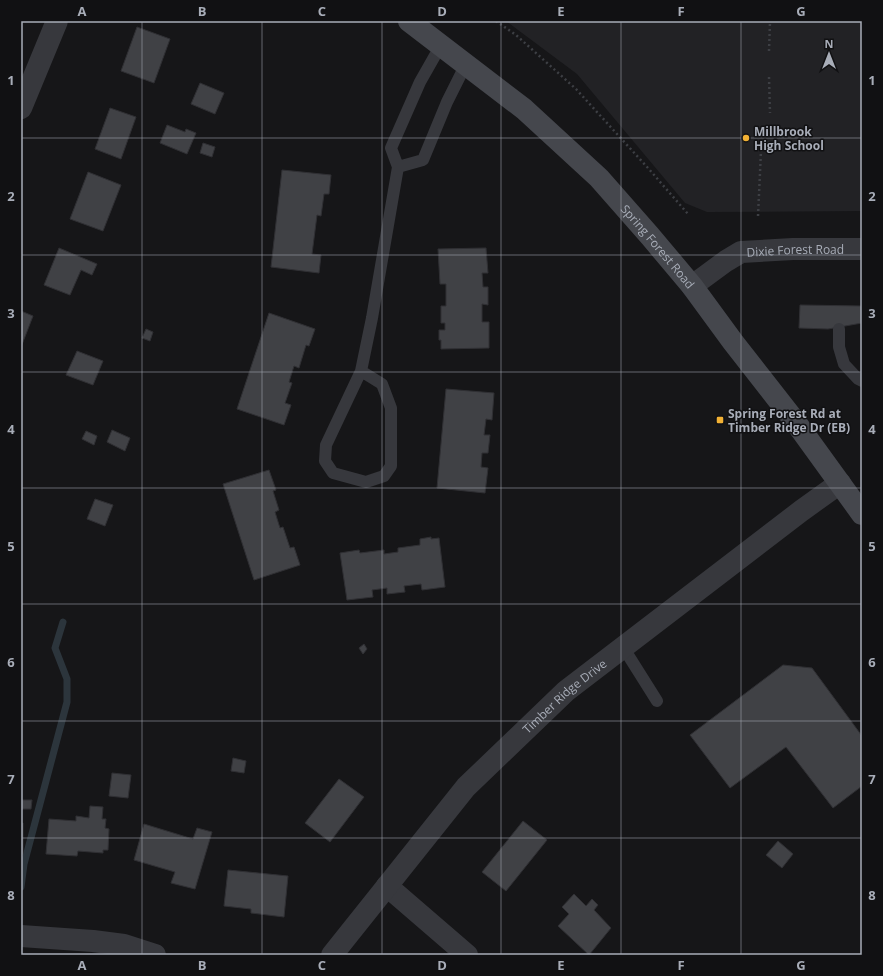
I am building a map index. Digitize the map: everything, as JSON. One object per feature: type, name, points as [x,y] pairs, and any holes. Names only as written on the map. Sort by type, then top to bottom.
[{"type":"main road","name":"Spring Forest Road","points":[[409,21],[524,109],[599,178],[692,286],[733,342],[794,420],[862,514]]},
{"type":"street","points":[[21,108],[57,21]]},
{"type":"street","name":"Dixie Forest Road","points":[[692,286],[741,252],[793,249],[862,249]]},
{"type":"street","name":"Timber Ridge Drive","points":[[332,955],[466,787],[566,691],[800,511],[840,483]]},
{"type":"street","points":[[387,886],[467,955]]},
{"type":"street","points":[[21,936],[93,941],[124,945],[155,955]]},
{"type":"lane","points":[[361,371],[382,384],[391,408],[391,466],[384,476],[366,482],[333,474],[325,461],[326,445],[361,371],[372,318],[398,167],[391,148],[420,82],[441,45]]},
{"type":"lane","points":[[398,167],[423,160],[447,102],[466,64]]},
{"type":"lane","points":[[839,329],[839,347],[844,364],[858,379],[862,381]]},
{"type":"lane","points":[[623,647],[657,701]]},
{"type":"path","points":[[496,21],[516,35],[576,89],[688,214]]},
{"type":"path","points":[[769,51],[770,22]]},
{"type":"path","points":[[769,77],[770,113]]},
{"type":"path","points":[[758,216],[762,151],[769,142]]},
{"type":"shaded area","name":"Millbrook High School","points":[[506,21],[862,21],[862,211],[707,212],[685,203],[577,74]]},
{"type":"building","points":[[137,27],[170,39],[154,83],[121,71]]},
{"type":"building","points":[[200,83],[224,93],[215,114],[191,104]]},
{"type":"building","points":[[110,108],[136,117],[121,159],[95,149]]},
{"type":"building","points":[[167,125],[185,132],[186,129],[196,133],[187,154],[160,143]]},
{"type":"building","points":[[203,143],[215,147],[212,157],[200,153]]},
{"type":"building","points":[[282,170],[331,175],[329,194],[324,194],[321,216],[317,215],[312,254],[321,255],[319,273],[271,267]]},
{"type":"building","points":[[88,172],[121,185],[103,231],[70,219]]},
{"type":"building","points":[[59,248],[97,264],[92,275],[81,270],[70,295],[44,285]]},
{"type":"building","points":[[486,248],[488,273],[482,273],[483,287],[488,287],[488,305],[482,304],[482,322],[489,322],[489,348],[441,349],[439,330],[445,330],[445,323],[441,323],[441,306],[446,306],[446,284],[440,284],[438,249]]},
{"type":"building","points":[[800,305],[862,306],[862,323],[828,329],[799,328]]},
{"type":"building","points":[[21,311],[33,316],[21,347]]},
{"type":"building","points":[[269,313],[315,329],[309,346],[306,345],[299,368],[294,366],[289,382],[292,383],[285,403],[291,405],[284,425],[237,409]]},
{"type":"building","points":[[146,329],[153,332],[150,341],[142,338]]},
{"type":"building","points":[[77,351],[103,361],[93,385],[66,375]]},
{"type":"building","points":[[446,389],[494,393],[492,420],[486,419],[484,435],[490,435],[488,453],[482,453],[481,467],[488,468],[485,493],[437,488]]},
{"type":"building","points":[[112,430],[130,438],[125,451],[107,442]]},
{"type":"building","points":[[86,431],[97,436],[94,445],[82,439]]},
{"type":"building","points":[[269,470],[276,490],[273,491],[279,510],[275,512],[279,525],[280,528],[283,527],[290,548],[294,547],[300,565],[254,580],[223,484]]},
{"type":"building","points":[[95,499],[113,505],[105,526],[87,519]]},
{"type":"building","points":[[431,537],[431,539],[439,538],[445,587],[422,590],[421,584],[404,586],[405,592],[387,594],[387,588],[372,590],[373,597],[347,600],[340,553],[359,550],[360,553],[384,550],[384,554],[398,552],[398,548],[420,545],[420,539]]},
{"type":"building","points":[[364,644],[367,649],[363,654],[359,648]]},
{"type":"building","points":[[783,665],[812,668],[862,736],[862,786],[833,808],[786,747],[730,788],[690,735]]},
{"type":"building","points":[[233,758],[246,761],[244,773],[231,771]]},
{"type":"building","points":[[112,773],[131,775],[128,798],[109,796]]},
{"type":"building","points":[[339,779],[364,797],[330,842],[305,823]]},
{"type":"building","points":[[22,800],[32,800],[31,809],[22,809]]},
{"type":"building","points":[[90,806],[103,807],[102,819],[106,819],[105,828],[109,829],[108,850],[103,850],[103,853],[78,851],[77,856],[46,854],[49,819],[76,821],[76,816],[89,818]]},
{"type":"building","points":[[523,821],[547,840],[506,891],[482,872]]},
{"type":"building","points":[[21,823],[23,823],[23,854],[21,854]]},
{"type":"building","points":[[144,824],[193,839],[197,828],[212,832],[195,889],[171,883],[175,872],[134,860]]},
{"type":"building","points":[[778,841],[793,854],[782,868],[766,855]]},
{"type":"building","points":[[228,870],[288,876],[284,917],[251,913],[251,909],[224,906]]},
{"type":"building","points":[[574,894],[586,906],[592,899],[598,905],[594,910],[611,928],[589,955],[558,926],[569,914],[562,907]]},
{"type":"waterway","points":[[21,887],[24,864],[67,702],[67,679],[55,648],[63,622]]},
{"type":"place","name":"Millbrook High School","points":[[746,138]]},
{"type":"place","name":"Spring Forest Rd at Timber Ridge Dr (EB)","points":[[720,420]]}]
